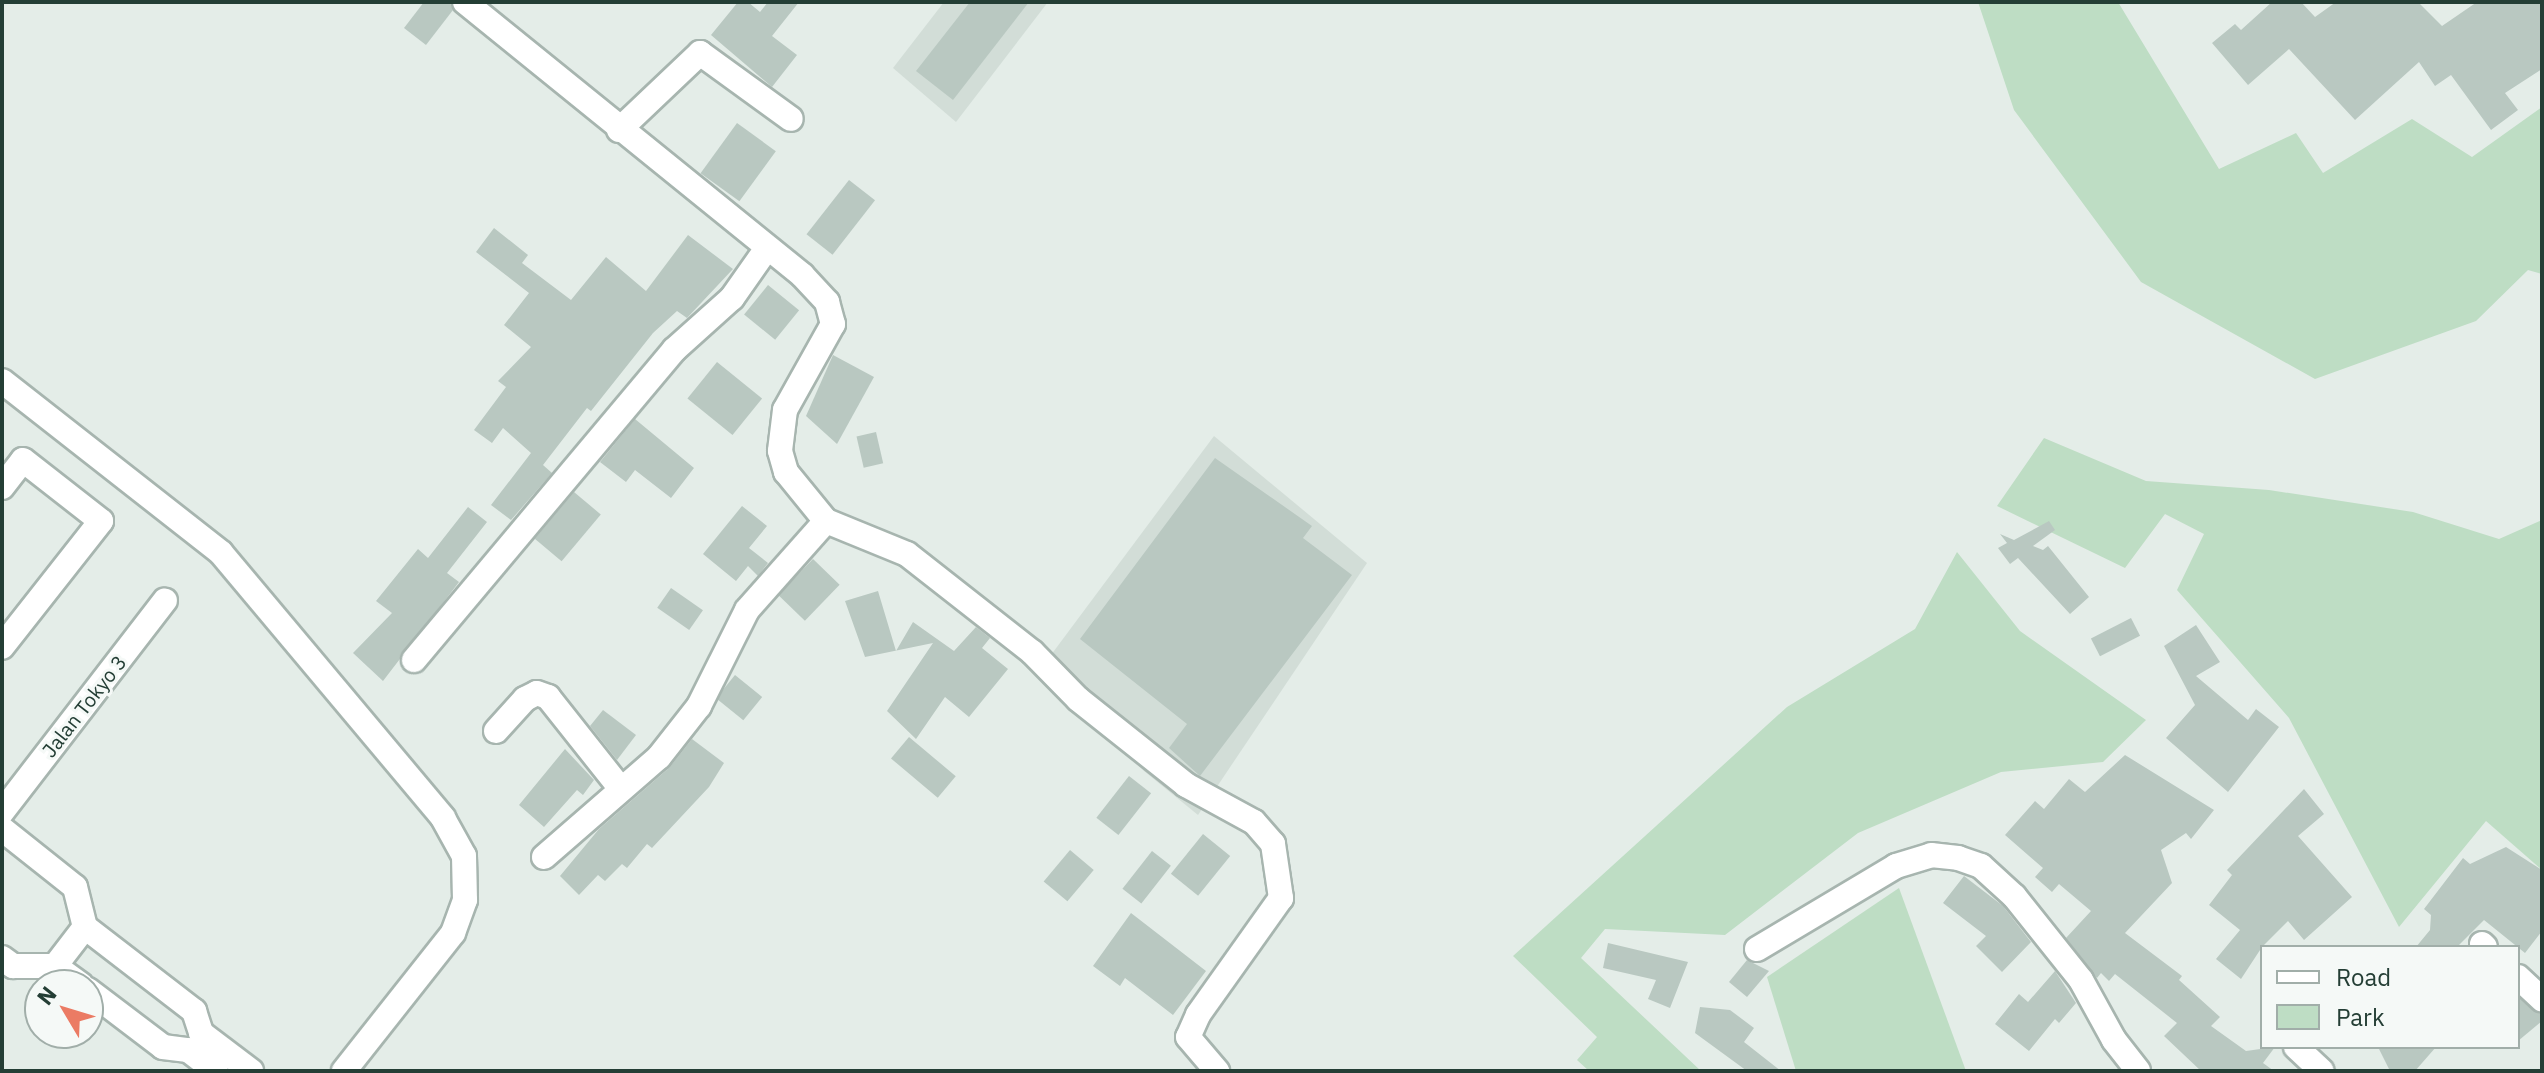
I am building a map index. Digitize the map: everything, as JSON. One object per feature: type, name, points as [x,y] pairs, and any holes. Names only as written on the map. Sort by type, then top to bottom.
[{"type":"street","points":[[465,2],[619,130],[802,275],[834,315],[785,410],[780,451],[786,472],[826,521],[907,554],[1032,652],[1078,699],[1186,785],[1254,822],[1273,844],[1281,898],[1198,1015],[1188,1037],[1217,1071]]},
{"type":"street","points":[[619,130],[700,53],[791,119]]},
{"type":"street","points":[[414,660],[674,350],[732,298],[767,248]]},
{"type":"street","points":[[2,381],[221,553],[443,818],[464,856],[465,900],[453,933],[344,1071]]},
{"type":"street","points":[[2,487],[23,460],[101,521],[2,647]]},
{"type":"street","points":[[544,857],[659,757],[699,706],[747,610],[826,521]]},
{"type":"street","name":"Jalan Tokyo 3","points":[[2,812],[165,600]]},
{"type":"street","points":[[496,731],[525,699],[537,693],[548,697],[620,788]]},
{"type":"street","points":[[2,829],[75,887],[85,927],[194,1011],[195,1041],[216,1071]]},
{"type":"street","points":[[1757,949],[1896,866],[1931,855],[1958,858],[1981,866],[2014,896],[2081,980],[2118,1048],[2138,1071]]},
{"type":"street","points":[[55,966],[85,927]]},
{"type":"street","points":[[2,958],[13,966],[55,966],[59,969]]},
{"type":"street","points":[[2520,979],[2542,999]]},
{"type":"street","points":[[104,1002],[163,1047],[195,1041],[251,1071]]},
{"type":"street","points":[[2298,1049],[2322,1071]]},
{"type":"shaded area","points":[[944,2],[1048,2],[956,122],[893,68]]},
{"type":"shaded area","points":[[1214,436],[1367,563],[1198,815],[1144,771],[1048,659]]},
{"type":"green space","points":[[1978,2],[2118,2],[2219,169],[2296,133],[2323,173],[2412,119],[2472,157],[2542,107],[2542,274],[2528,270],[2476,321],[2315,379],[2141,282],[2014,110]]},
{"type":"green space","points":[[2044,438],[2146,481],[2269,490],[2413,512],[2499,539],[2542,520],[2542,870],[2486,821],[2399,927],[2289,718],[2177,590],[2204,534],[2165,514],[2125,568],[1997,506]]},
{"type":"green space","points":[[1957,552],[2020,631],[2146,720],[2103,762],[2001,772],[1858,833],[1725,935],[1605,929],[1581,958],[1701,1071],[1589,1071],[1577,1060],[1597,1037],[1513,956],[1787,707],[1915,629]]},
{"type":"green space","points":[[1899,888],[1966,1071],[1796,1071],[1767,977]]},
{"type":"building","points":[[424,2],[450,2],[453,10],[426,45],[404,28]]},
{"type":"building","points":[[738,2],[748,2],[760,12],[768,2],[799,2],[772,36],[797,55],[772,87],[711,35]]},
{"type":"building","points":[[970,2],[1029,2],[953,100],[916,71]]},
{"type":"building","points":[[2272,2],[2301,2],[2315,17],[2336,2],[2418,2],[2442,26],[2477,2],[2542,2],[2542,69],[2505,93],[2518,110],[2491,130],[2451,75],[2435,86],[2419,62],[2355,120],[2289,49],[2248,85],[2212,43],[2235,24],[2241,30]]},
{"type":"building","points":[[737,123],[776,151],[739,201],[701,173]]},
{"type":"building","points":[[849,180],[875,200],[833,255],[807,234]]},
{"type":"building","points":[[494,228],[528,255],[522,263],[571,300],[606,257],[646,291],[688,235],[733,269],[687,318],[677,311],[653,333],[591,411],[587,408],[543,465],[552,473],[511,520],[491,505],[531,453],[503,428],[492,443],[474,430],[506,387],[498,381],[531,347],[504,325],[529,293],[476,252]]},
{"type":"building","points":[[768,285],[799,310],[775,340],[744,315]]},
{"type":"building","points":[[833,355],[874,377],[837,444],[806,416]]},
{"type":"building","points":[[717,362],[762,399],[732,435],[687,399]]},
{"type":"building","points":[[635,419],[694,468],[671,498],[635,470],[626,482],[600,462]]},
{"type":"building","points":[[876,432],[883,463],[864,468],[857,436]]},
{"type":"building","points":[[1215,458],[1312,526],[1303,538],[1352,575],[1200,776],[1169,748],[1187,724],[1080,639]]},
{"type":"building","points":[[574,492],[601,514],[562,561],[535,539]]},
{"type":"building","points":[[742,506],[767,526],[749,548],[768,563],[758,576],[748,566],[736,581],[703,554]]},
{"type":"building","points":[[468,507],[487,522],[447,573],[459,582],[383,681],[353,653],[392,613],[376,601],[418,549],[428,558]]},
{"type":"building","points":[[2049,521],[2055,530],[2033,546],[2043,550],[2048,546],[2089,597],[2070,614],[2018,558],[2010,564],[1998,548],[2007,543],[2000,534],[2014,540]]},
{"type":"building","points":[[813,559],[840,585],[805,621],[778,595]]},
{"type":"building","points":[[671,588],[703,610],[689,630],[657,608]]},
{"type":"building","points":[[878,591],[896,651],[865,657],[845,601]]},
{"type":"building","points":[[2131,618],[2140,636],[2100,656],[2091,638]]},
{"type":"building","points":[[913,622],[954,651],[976,627],[990,638],[982,648],[1008,669],[969,717],[945,697],[916,739],[887,711],[933,643],[896,651]]},
{"type":"building","points":[[2196,625],[2220,662],[2196,676],[2248,720],[2256,709],[2279,727],[2228,792],[2166,738],[2195,705],[2164,646]]},
{"type":"building","points":[[735,675],[762,697],[743,720],[716,698]]},
{"type":"building","points":[[603,710],[636,735],[617,760],[590,726]]},
{"type":"building","points":[[909,737],[956,776],[938,798],[891,758]]},
{"type":"building","points":[[692,739],[724,763],[709,787],[652,848],[647,844],[627,868],[622,864],[605,881],[598,875],[579,895],[560,876],[599,829],[669,768]]},
{"type":"building","points":[[565,749],[594,780],[583,795],[577,790],[544,827],[519,805]]},
{"type":"building","points":[[2125,755],[2214,810],[2191,839],[2186,833],[2161,850],[2172,883],[2125,933],[2182,976],[2179,980],[2220,1017],[2211,1026],[2246,1051],[2274,1049],[2263,1063],[2274,1071],[2201,1071],[2164,1036],[2177,1023],[2115,974],[2109,981],[2101,973],[2097,978],[2066,938],[2091,911],[2059,884],[2052,892],[2035,877],[2043,868],[2005,835],[2035,801],[2044,809],[2069,779],[2085,792]]},
{"type":"building","points":[[1129,776],[1151,793],[1118,835],[1096,818]]},
{"type":"building","points":[[2304,789],[2324,814],[2298,836],[2352,897],[2304,940],[2288,921],[2264,945],[2260,945],[2260,950],[2241,979],[2216,959],[2240,930],[2209,905],[2232,875],[2227,870]]},
{"type":"building","points":[[1203,834],[1230,856],[1198,896],[1171,874]]},
{"type":"building","points":[[2506,847],[2542,870],[2542,931],[2525,953],[2520,945],[2515,945],[2484,920],[2459,945],[2418,945],[2430,930],[2431,915],[2424,909],[2463,858],[2470,864]]},
{"type":"building","points":[[1070,850],[1094,870],[1067,901],[1044,881]]},
{"type":"building","points":[[1152,851],[1171,866],[1141,904],[1122,889]]},
{"type":"building","points":[[1964,876],[2003,906],[2031,942],[2002,972],[1976,946],[1986,936],[1943,903]]},
{"type":"building","points":[[1131,913],[1206,971],[1173,1015],[1125,978],[1120,986],[1093,966]]},
{"type":"building","points":[[1608,943],[1688,962],[1670,1008],[1648,999],[1656,980],[1603,968]]},
{"type":"building","points":[[1747,960],[1769,971],[1747,997],[1729,982]]},
{"type":"building","points":[[2055,971],[2076,1003],[2059,1023],[2055,1019],[2029,1051],[1995,1024],[2019,994],[2028,1002]]},
{"type":"building","points":[[2520,998],[2542,1015],[2542,1021],[2520,1039]]},
{"type":"building","points":[[1700,1007],[1730,1010],[1754,1028],[1744,1042],[1781,1071],[1747,1071],[1695,1033]]},
{"type":"building","points":[[2379,1049],[2434,1049],[2415,1071],[2390,1071]]}]
